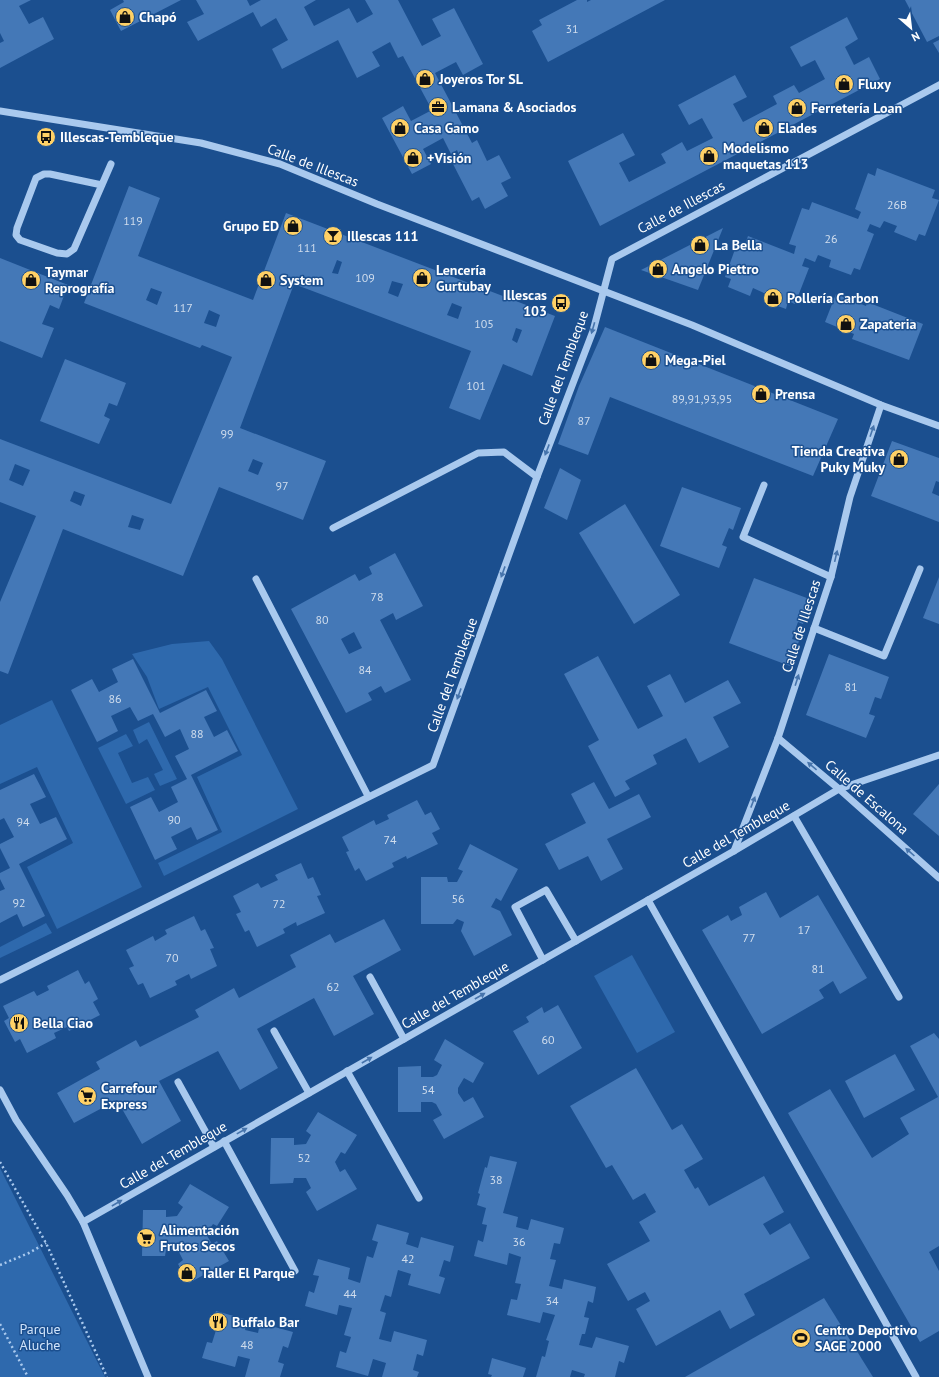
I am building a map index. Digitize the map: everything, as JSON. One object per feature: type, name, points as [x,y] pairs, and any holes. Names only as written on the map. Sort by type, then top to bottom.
[{"type":"street","name":"Calle de Illescas","points":[[603,290],[612,259],[939,85]]},
{"type":"street","name":"Calle de Illescas","points":[[0,111],[201,143],[280,164],[377,204],[692,325],[881,405],[939,426]]},
{"type":"street","points":[[102,185],[50,174],[44,174],[36,178],[16,228],[16,235],[20,240],[57,253],[67,254],[74,249],[102,185],[111,164]]},
{"type":"street","name":"Calle del Tembleque","points":[[0,980],[433,765],[537,477],[593,331],[603,290]]},
{"type":"street","name":"Calle de Illescas","points":[[734,852],[778,738],[831,577],[850,496],[881,405]]},
{"type":"street","points":[[333,528],[478,453],[504,452],[537,477]]},
{"type":"street","points":[[764,485],[743,537],[831,577]]},
{"type":"street","points":[[814,628],[884,656],[920,569]]},
{"type":"street","points":[[256,579],[368,796]]},
{"type":"street","name":"Calle de Escalona","points":[[778,738],[839,789],[939,878]]},
{"type":"street","name":"Calle del Tembleque","points":[[83,1222],[734,852],[839,789],[939,755]]},
{"type":"street","points":[[794,816],[899,997]]},
{"type":"street","points":[[543,960],[515,906],[546,890],[576,941]]},
{"type":"street","points":[[648,900],[916,1377]]},
{"type":"street","points":[[370,977],[404,1039]]},
{"type":"street","points":[[274,1031],[309,1093]]},
{"type":"street","points":[[347,1071],[419,1198]]},
{"type":"street","points":[[178,1082],[214,1147]]},
{"type":"street","points":[[0,1090],[16,1120],[67,1195],[83,1222],[148,1377]]},
{"type":"street","points":[[224,1141],[295,1271]]},
{"type":"path","points":[[0,1162],[46,1243],[107,1377]]},
{"type":"path","points":[[0,1265],[29,1253],[46,1243]]},
{"type":"path","points":[[0,1324],[28,1377]]},
{"type":"green space","points":[[209,641],[222,659],[298,809],[164,876],[158,863],[222,832],[197,777],[242,755],[208,687],[159,709],[147,677],[132,654],[172,644]]},
{"type":"green space","points":[[52,700],[142,887],[57,929],[27,867],[73,843],[37,767],[0,784],[0,725]]},
{"type":"green space","points":[[149,722],[177,779],[160,786],[154,774],[163,770],[147,739],[139,744],[133,730]]},
{"type":"green space","points":[[126,734],[133,746],[118,753],[132,783],[148,777],[155,790],[126,804],[98,748]]},
{"type":"green space","points":[[46,923],[52,933],[0,958],[0,947]]},
{"type":"green space","points":[[632,955],[675,1032],[637,1053],[594,976]]},
{"type":"green space","name":"Parque Aluche","points":[[0,1168],[105,1377],[0,1377]]},
{"type":"building","points":[[0,0],[31,0],[19,6],[29,24],[43,17],[54,39],[0,68],[0,43],[4,41],[0,33]]},
{"type":"building","points":[[123,0],[181,0],[121,31],[110,10],[124,2]]},
{"type":"building","points":[[196,0],[247,0],[250,6],[261,0],[316,0],[304,7],[314,26],[349,8],[357,23],[373,14],[365,0],[398,0],[422,46],[441,36],[432,19],[454,8],[483,64],[463,75],[456,62],[435,73],[472,143],[477,140],[487,161],[499,155],[511,178],[501,183],[508,196],[485,209],[479,197],[472,201],[453,164],[461,160],[457,150],[451,154],[443,138],[423,149],[431,164],[412,174],[382,118],[403,106],[411,121],[432,110],[403,56],[398,58],[390,42],[372,52],[380,66],[357,78],[338,40],[282,69],[272,49],[288,40],[276,18],[261,27],[253,12],[198,41],[187,22],[204,14]]},
{"type":"building","points":[[577,0],[587,0],[587,2],[591,0],[665,0],[548,62],[532,31],[542,25],[539,20]]},
{"type":"building","points":[[905,0],[939,0],[939,36],[927,42]]},
{"type":"building","points":[[847,17],[858,39],[845,47],[854,65],[869,57],[880,79],[600,226],[568,161],[623,133],[635,155],[619,163],[629,182],[666,163],[661,154],[682,142],[687,151],[713,138],[702,118],[689,125],[678,105],[735,75],[747,97],[733,104],[743,122],[777,104],[773,96],[794,85],[799,93],[825,79],[815,60],[801,67],[790,47]]},
{"type":"building","points":[[939,40],[939,53],[933,43]]},
{"type":"building","points":[[877,168],[935,190],[932,198],[939,200],[925,236],[919,234],[916,241],[894,232],[897,226],[884,221],[880,228],[870,224],[867,231],[874,234],[860,270],[854,268],[851,275],[829,267],[831,260],[818,255],[815,262],[805,258],[802,266],[809,268],[795,304],[788,301],[786,309],[764,301],[766,294],[753,288],[750,296],[728,287],[731,279],[725,277],[738,241],[745,244],[748,236],[794,254],[796,246],[789,244],[802,208],[809,210],[812,202],[858,219],[861,212],[855,209],[868,173],[875,176]]},
{"type":"building","points":[[129,186],[160,198],[138,256],[253,300],[286,213],[555,316],[532,376],[503,364],[480,420],[449,408],[471,351],[294,284],[240,428],[326,461],[303,520],[219,487],[183,576],[63,529],[8,674],[0,671],[0,602],[36,516],[0,502],[0,439],[171,504],[232,357],[202,345],[200,348],[84,303]],"holes":[[[337,260],[342,262],[338,274],[332,273]],[[392,281],[403,284],[398,297],[388,293]],[[151,288],[162,292],[157,305],[146,300]],[[452,303],[462,307],[458,319],[447,315]],[[209,310],[220,315],[216,327],[204,323]],[[516,328],[522,330],[517,343],[512,340]],[[253,459],[263,463],[258,475],[248,471]],[[15,464],[30,470],[23,486],[9,480]],[[74,491],[85,495],[81,506],[70,501]],[[132,515],[144,519],[140,530],[128,527]]]},
{"type":"building","points":[[723,228],[698,290],[641,270]]},
{"type":"building","points":[[0,258],[68,285],[59,309],[50,305],[42,324],[54,328],[42,358],[0,341]]},
{"type":"building","points":[[836,294],[866,306],[867,302],[923,324],[909,360],[852,339],[854,334],[825,322]]},
{"type":"building","points":[[605,327],[838,419],[813,476],[610,397],[588,455],[558,444],[579,386]]},
{"type":"building","points":[[65,359],[126,383],[117,406],[109,403],[104,416],[110,419],[99,444],[40,421]]},
{"type":"building","points":[[892,441],[939,458],[939,482],[936,481],[932,493],[939,496],[939,522],[871,496]]},
{"type":"building","points":[[560,468],[581,480],[567,520],[544,508]]},
{"type":"building","points":[[682,487],[741,508],[733,530],[729,528],[722,545],[727,547],[719,568],[660,546]]},
{"type":"building","points":[[625,504],[680,595],[634,624],[579,533]]},
{"type":"building","points":[[395,553],[423,606],[396,620],[393,613],[380,620],[411,680],[385,693],[381,686],[368,693],[372,700],[346,713],[291,609],[355,574],[359,581],[372,574],[369,567]],"holes":[[[354,632],[362,648],[349,654],[341,639]]]},
{"type":"building","points":[[939,577],[939,624],[923,618]]},
{"type":"building","points":[[754,578],[812,600],[803,624],[798,622],[792,639],[799,641],[790,666],[729,643]]},
{"type":"building","points":[[829,654],[889,677],[881,699],[875,697],[869,714],[875,716],[866,738],[806,715]]},
{"type":"building","points":[[598,656],[638,729],[663,716],[647,686],[670,674],[685,703],[728,680],[741,703],[713,717],[729,747],[699,763],[686,738],[653,755],[657,764],[625,781],[630,789],[615,797],[588,746],[599,740],[564,674]]},
{"type":"building","points":[[133,659],[160,713],[206,690],[217,711],[204,717],[214,737],[227,730],[238,751],[191,775],[218,830],[197,840],[191,827],[171,837],[177,849],[155,860],[130,807],[151,797],[159,812],[178,802],[171,787],[187,779],[175,756],[189,749],[180,729],[165,737],[153,714],[138,721],[130,707],[111,716],[118,731],[97,742],[71,690],[92,679],[99,692],[118,682],[112,669]]},
{"type":"building","points":[[34,774],[46,797],[30,804],[40,824],[56,817],[67,839],[19,864],[45,916],[23,927],[17,914],[0,923],[0,891],[5,889],[0,879],[0,873],[10,868],[0,848],[0,844],[14,837],[4,818],[0,820],[0,790]]},
{"type":"building","points":[[594,782],[609,809],[639,794],[651,817],[607,839],[623,869],[601,881],[588,856],[559,870],[545,844],[586,823],[571,794]]},
{"type":"building","points":[[939,784],[939,836],[913,814]]},
{"type":"building","points":[[417,800],[425,815],[431,812],[440,829],[432,833],[438,844],[407,859],[406,856],[392,863],[394,867],[366,881],[359,868],[355,871],[346,852],[349,851],[342,837],[374,820],[376,825],[389,819],[387,815]]},
{"type":"building","points":[[470,844],[518,869],[501,901],[496,898],[491,907],[500,911],[512,935],[474,956],[461,931],[464,922],[457,919],[453,924],[421,924],[421,877],[447,877],[448,882],[457,882],[463,871],[458,869]]},
{"type":"building","points":[[301,863],[308,879],[313,877],[321,895],[317,896],[325,913],[297,926],[296,922],[283,929],[285,933],[257,947],[249,930],[245,932],[236,914],[241,912],[233,896],[258,883],[261,888],[278,880],[275,875]]},
{"type":"building","points":[[766,892],[780,918],[818,895],[867,978],[840,994],[833,981],[819,990],[824,998],[762,1034],[702,930],[728,915],[731,921],[742,915],[739,907]]},
{"type":"building","points":[[194,916],[201,931],[205,929],[214,948],[210,949],[217,966],[191,979],[189,974],[175,981],[177,985],[150,998],[143,983],[138,985],[129,968],[134,966],[126,950],[153,936],[155,941],[167,934],[165,930]]},
{"type":"building","points":[[384,919],[401,950],[353,976],[374,1014],[334,1036],[314,998],[257,1029],[278,1068],[240,1090],[218,1051],[159,1081],[181,1121],[142,1144],[117,1100],[74,1123],[57,1093],[100,1069],[96,1062],[136,1040],[140,1047],[199,1017],[195,1010],[234,988],[239,998],[296,967],[290,955],[330,934],[335,943]]},
{"type":"building","points":[[78,970],[85,984],[89,981],[98,999],[93,1002],[100,1015],[69,1031],[67,1027],[54,1033],[56,1038],[27,1053],[20,1039],[15,1042],[4,1021],[9,1018],[3,1006],[34,991],[37,996],[49,990],[47,986]]},
{"type":"building","points":[[558,1005],[582,1048],[538,1075],[513,1031],[529,1022],[526,1017],[542,1007],[544,1013]]},
{"type":"building","points":[[934,1033],[939,1039],[939,1246],[929,1252],[939,1271],[939,1331],[920,1342],[788,1113],[830,1089],[872,1158],[909,1134],[900,1118],[938,1097],[910,1046]]},
{"type":"building","points":[[445,1039],[484,1063],[473,1083],[464,1078],[458,1088],[458,1093],[464,1102],[473,1097],[484,1117],[444,1139],[433,1120],[442,1115],[436,1104],[432,1102],[421,1102],[421,1112],[398,1112],[398,1067],[421,1066],[421,1077],[433,1077],[437,1075],[442,1065],[434,1060]]},
{"type":"building","points":[[895,1054],[915,1090],[864,1118],[845,1081]]},
{"type":"building","points":[[636,1068],[672,1130],[682,1124],[703,1159],[684,1170],[695,1189],[698,1187],[709,1206],[764,1176],[784,1212],[763,1224],[770,1235],[790,1223],[810,1258],[744,1294],[755,1315],[730,1329],[720,1310],[656,1346],[636,1309],[650,1301],[645,1292],[628,1301],[607,1264],[650,1241],[639,1222],[656,1212],[645,1193],[633,1200],[612,1165],[606,1168],[570,1106]]},
{"type":"building","points":[[318,1112],[357,1135],[345,1154],[341,1152],[335,1162],[340,1172],[345,1169],[357,1189],[317,1211],[306,1192],[311,1188],[306,1178],[294,1178],[293,1183],[270,1184],[271,1138],[294,1138],[294,1145],[306,1144],[311,1135],[306,1131]]},
{"type":"building","points":[[490,1156],[517,1162],[503,1213],[518,1217],[516,1227],[528,1230],[531,1219],[564,1228],[560,1244],[554,1243],[550,1259],[556,1260],[549,1286],[562,1289],[564,1279],[596,1287],[593,1303],[588,1301],[584,1317],[589,1318],[585,1334],[582,1334],[579,1345],[592,1348],[596,1337],[629,1346],[624,1363],[619,1361],[615,1377],[584,1377],[585,1374],[572,1370],[570,1377],[536,1377],[542,1356],[545,1357],[549,1341],[546,1340],[555,1315],[543,1312],[540,1323],[507,1315],[511,1299],[517,1300],[521,1284],[515,1283],[521,1257],[509,1253],[507,1265],[474,1256],[478,1240],[483,1242],[487,1225],[482,1224],[486,1208],[477,1205],[480,1194],[478,1193],[485,1167],[487,1168]]},
{"type":"building","points":[[190,1184],[229,1207],[217,1226],[213,1224],[206,1234],[212,1244],[217,1241],[229,1261],[189,1283],[178,1264],[183,1260],[178,1250],[166,1250],[165,1256],[142,1256],[143,1210],[166,1210],[166,1217],[177,1216],[183,1207],[178,1203]]},
{"type":"building","points":[[377,1224],[409,1233],[406,1244],[418,1248],[421,1237],[454,1246],[450,1262],[444,1260],[439,1276],[445,1278],[440,1294],[408,1285],[411,1274],[398,1270],[391,1297],[385,1295],[380,1311],[386,1313],[379,1339],[391,1342],[394,1331],[427,1340],[423,1356],[417,1354],[413,1370],[419,1372],[417,1377],[382,1377],[386,1363],[373,1359],[368,1376],[336,1367],[340,1351],[346,1353],[351,1337],[344,1335],[352,1308],[339,1305],[337,1315],[305,1306],[309,1291],[314,1293],[319,1276],[313,1275],[318,1259],[350,1268],[348,1279],[360,1283],[367,1256],[373,1258],[378,1242],[372,1240]]},
{"type":"building","name":"Centro Deportivo SAGE 2000","points":[[824,1298],[873,1377],[685,1377]]},
{"type":"building","points":[[216,1311],[248,1320],[245,1330],[258,1333],[260,1323],[293,1332],[288,1348],[283,1346],[278,1362],[284,1364],[280,1377],[245,1377],[250,1359],[238,1356],[235,1367],[202,1358],[207,1342],[212,1343],[217,1327],[211,1326]]},
{"type":"building","points":[[492,1358],[526,1368],[523,1377],[491,1377],[492,1375],[488,1374]]},
{"type":"place","name":"Chapó","points":[[125,17]]},
{"type":"place","name":"Joyeros Tor SL","points":[[425,79]]},
{"type":"place","name":"Fluxy","points":[[844,84]]},
{"type":"place","name":"Lamana & Asociados","points":[[438,107]]},
{"type":"place","name":"Ferretería Loan","points":[[797,108]]},
{"type":"place","name":"Casa Gamo","points":[[400,128]]},
{"type":"place","name":"Elades","points":[[764,128]]},
{"type":"place","name":"Illescas-Tembleque","points":[[46,137]]},
{"type":"place","name":"Modelismo maquetas 113","points":[[709,156]]},
{"type":"place","name":"+Visión","points":[[413,158]]},
{"type":"place","name":"Grupo ED","points":[[293,226]]},
{"type":"place","name":"Illescas 111","points":[[333,236]]},
{"type":"place","name":"La Bella","points":[[700,245]]},
{"type":"place","name":"Angelo Piettro","points":[[658,269]]},
{"type":"place","name":"Lencería Gurtubay","points":[[422,278]]},
{"type":"place","name":"Taymar Reprografía","points":[[31,280]]},
{"type":"place","name":"System","points":[[266,280]]},
{"type":"place","name":"Pollería Carbon","points":[[773,298]]},
{"type":"place","name":"Illescas 103","points":[[561,303]]},
{"type":"place","name":"Zapateria","points":[[846,324]]},
{"type":"place","name":"Mega-Piel","points":[[651,360]]},
{"type":"place","name":"Prensa","points":[[761,394]]},
{"type":"place","name":"Tienda Creativa Puky Muky","points":[[899,459]]},
{"type":"place","name":"Bella Ciao","points":[[19,1023]]},
{"type":"place","name":"Carrefour Express","points":[[87,1096]]},
{"type":"place","name":"Alimentación Frutos Secos","points":[[146,1238]]},
{"type":"place","name":"Taller El Parque","points":[[187,1273]]},
{"type":"place","name":"Buffalo Bar","points":[[218,1322]]},
{"type":"place","name":"Centro Deportivo SAGE 2000","points":[[801,1338]]}]
